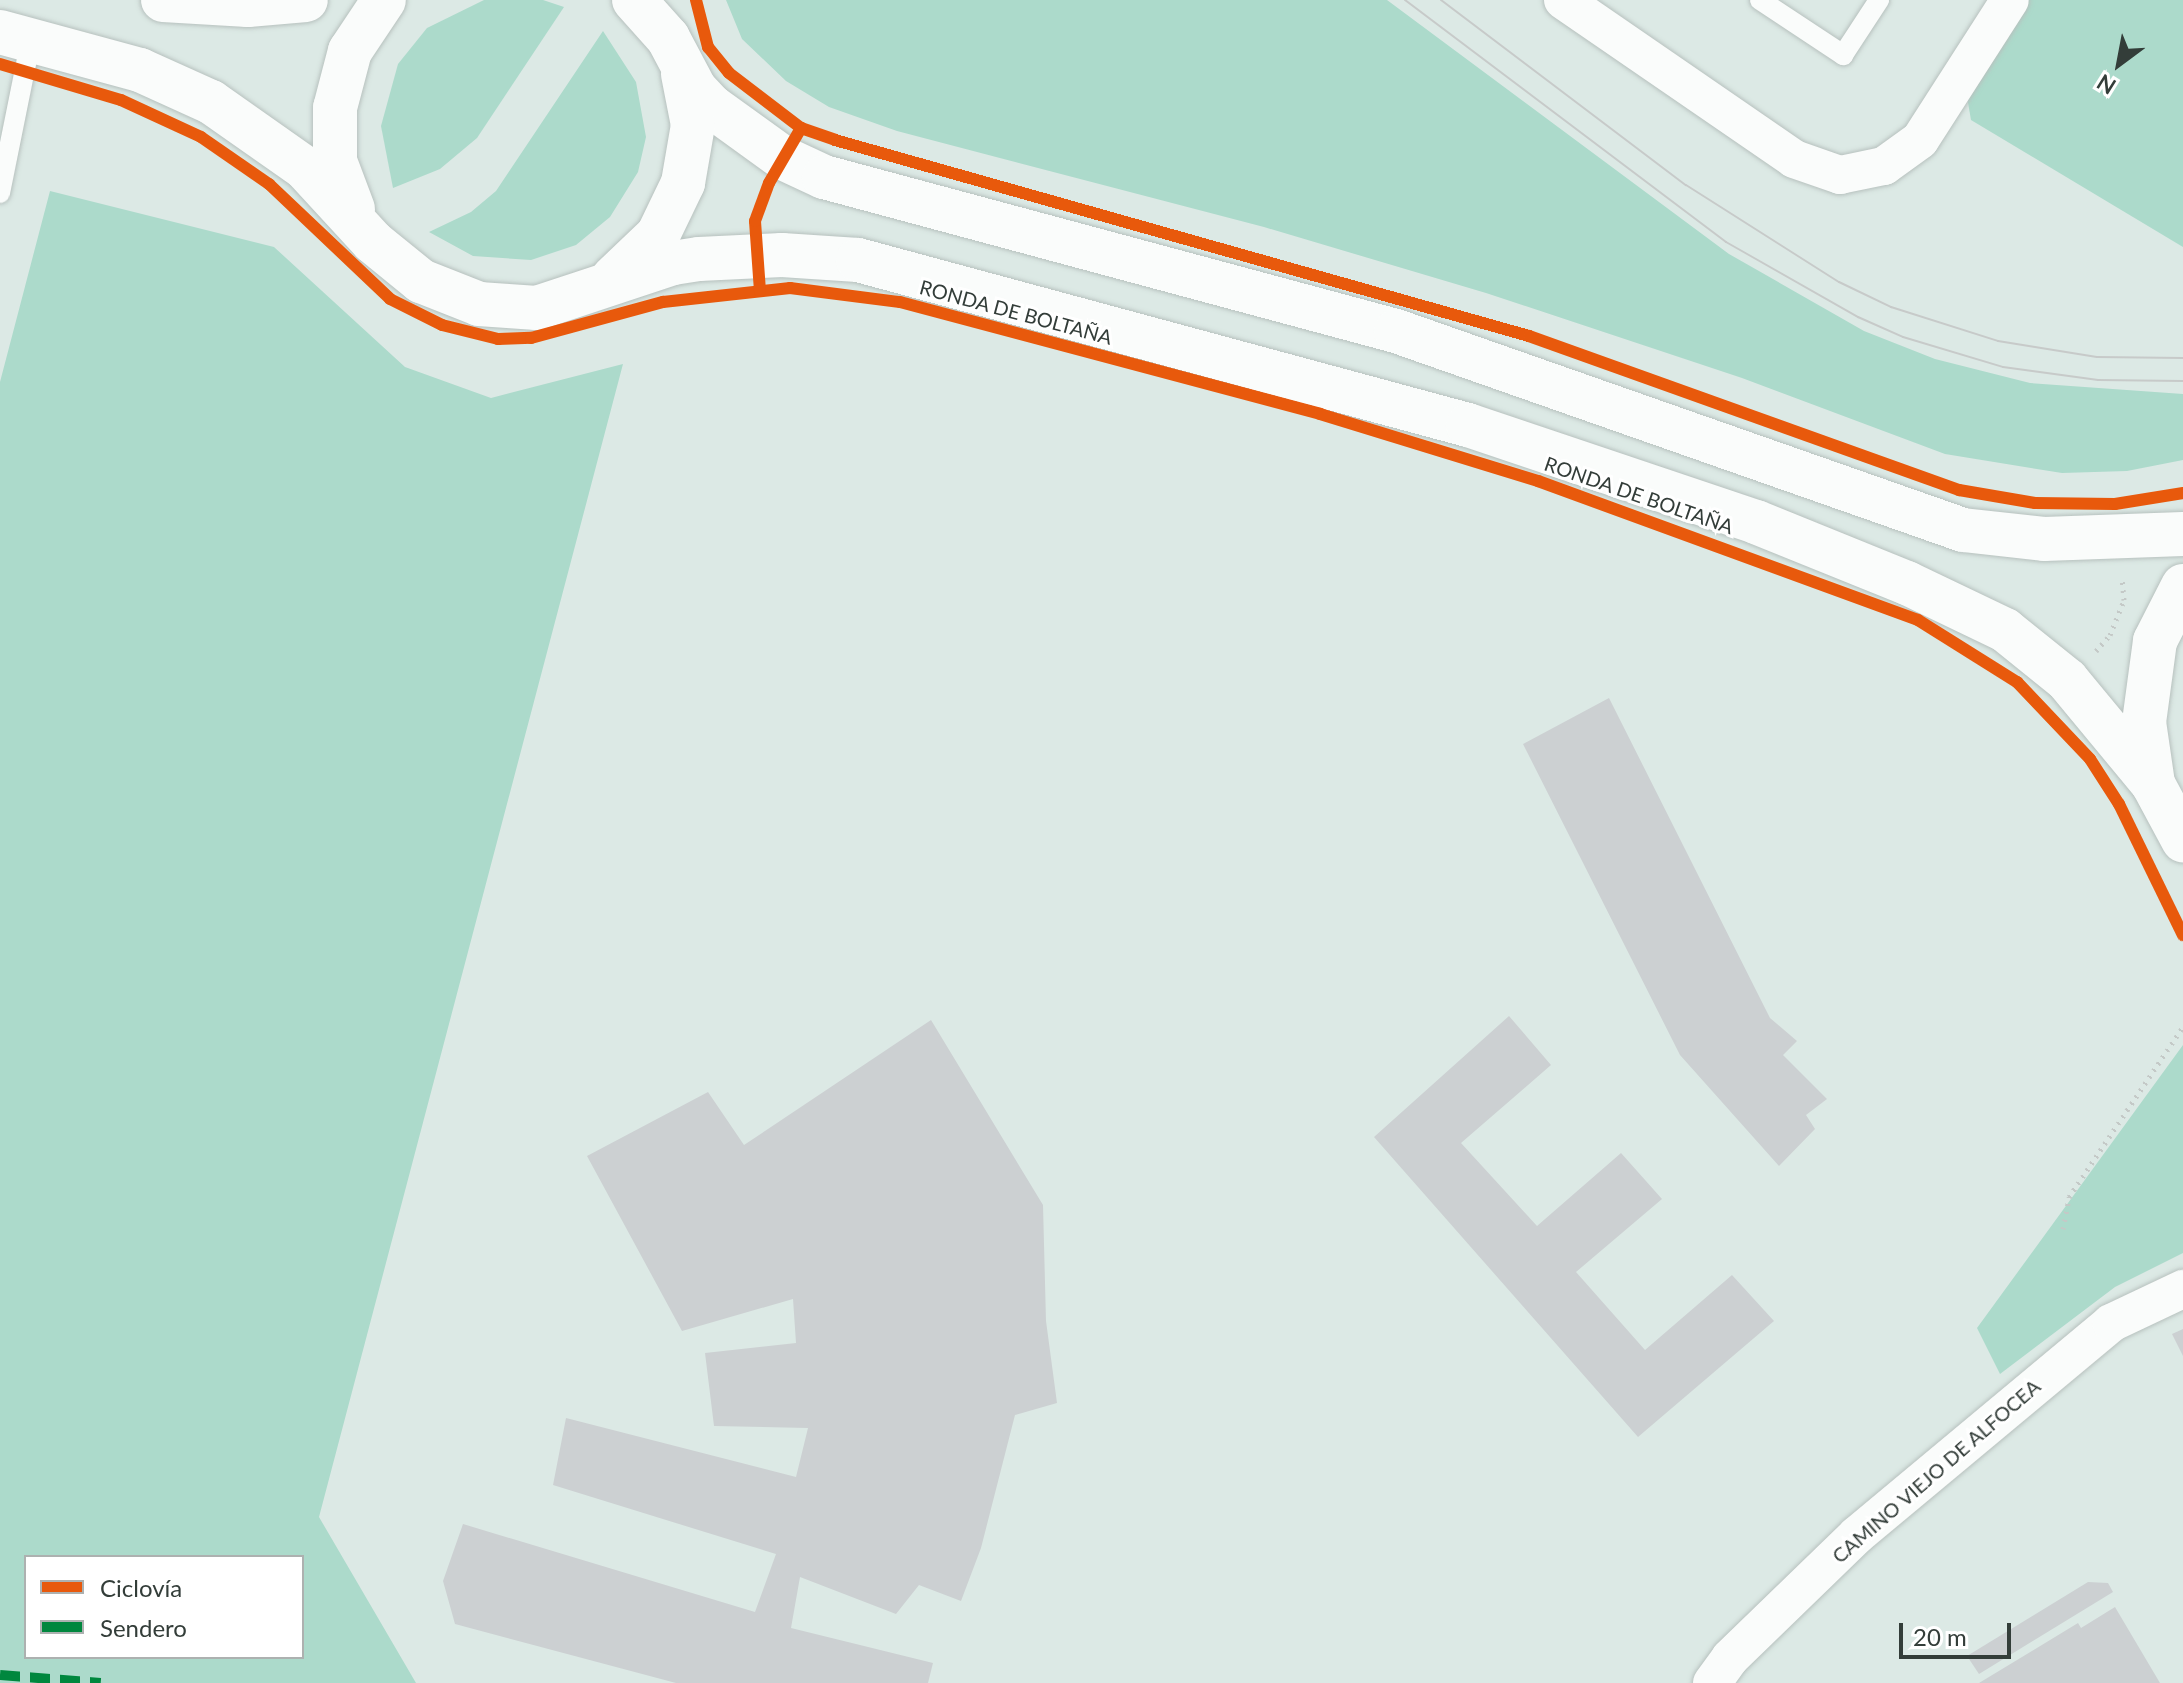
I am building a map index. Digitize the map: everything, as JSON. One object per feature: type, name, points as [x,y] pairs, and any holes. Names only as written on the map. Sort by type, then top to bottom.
[{"type":"main road","points":[[163,0],[248,5],[306,0]]},
{"type":"main road","name":"RONDA DE BOLTAÑA","points":[[373,242],[349,204],[335,161],[333,136],[350,51],[384,0]]},
{"type":"main road","name":"RONDA DE BOLTAÑA","points":[[634,0],[670,34],[695,89],[729,122],[795,165],[824,177],[1396,331],[1963,530],[2044,539],[2183,534]]},
{"type":"main road","name":"RONDA DE BOLTAÑA","points":[[589,293],[641,254],[674,208],[693,125],[670,34]]},
{"type":"main road","name":"RONDA DE BOLTAÑA","points":[[15,35],[140,70],[211,102],[305,168],[373,242],[421,281],[479,304],[537,308],[673,263],[699,259],[782,255],[858,260],[1468,425],[1756,522],[1975,614],[2005,630],[2067,680],[2153,784]]},
{"type":"main road","points":[[2183,586],[2161,624],[2148,667],[2144,722],[2153,784],[2183,840]]},
{"type":"street","points":[[1563,0],[1794,159],[1840,175],[1884,166],[1920,140],[2010,0]]},
{"type":"street","name":"CAMINO VIEJO DE ALFOCEA","points":[[1725,1675],[1857,1535],[2111,1323],[2183,1289]]},
{"type":"lane","points":[[1760,0],[1843,55],[1879,0]]},
{"type":"lane","points":[[0,193],[15,35]]},
{"type":"path","points":[[2090,658],[2110,635],[2124,600],[2121,570]]},
{"type":"path","points":[[2063,1229],[2069,1197],[2183,1027]]},
{"type":"green space","points":[[484,0],[543,0],[564,7],[477,138],[440,169],[393,188],[381,126],[398,64],[427,28]]},
{"type":"green space","points":[[726,0],[1387,0],[1729,254],[1864,331],[1935,359],[2030,383],[2183,394],[2183,460],[2127,471],[2062,473],[1945,454],[1742,378],[1486,293],[1264,227],[897,131],[829,107],[786,81],[742,39]]},
{"type":"green space","points":[[2026,0],[2183,0],[2183,247],[1971,120],[1966,91]]},
{"type":"green space","points":[[603,31],[636,82],[646,137],[638,172],[610,217],[576,245],[531,260],[473,256],[429,232],[471,212],[496,191]]},
{"type":"green space","points":[[50,191],[274,247],[405,367],[491,398],[623,364],[319,1517],[416,1683],[0,1683],[0,382]]},
{"type":"green space","points":[[2183,1045],[2183,1253],[2115,1287],[2000,1374],[1977,1328]]},
{"type":"building","points":[[1609,698],[1770,1018],[1797,1041],[1783,1055],[1827,1099],[1806,1115],[1815,1129],[1779,1166],[1680,1055],[1523,744]]},
{"type":"building","points":[[1509,1016],[1551,1065],[1461,1143],[1537,1226],[1621,1153],[1662,1199],[1576,1272],[1645,1350],[1732,1275],[1774,1321],[1638,1437],[1374,1137]]},
{"type":"building","points":[[931,1020],[1043,1205],[1046,1321],[1057,1403],[1015,1415],[981,1548],[961,1601],[919,1585],[896,1614],[800,1577],[791,1628],[933,1663],[928,1683],[676,1683],[455,1624],[443,1581],[463,1524],[755,1612],[776,1554],[553,1485],[566,1418],[796,1477],[808,1428],[714,1426],[705,1353],[796,1343],[793,1299],[682,1331],[587,1156],[708,1092],[744,1145]]},
{"type":"building","points":[[2183,1329],[2183,1356],[2172,1334]]},
{"type":"building","points":[[2088,1582],[2108,1583],[2113,1592],[1979,1674],[1967,1656]]},
{"type":"building","points":[[2115,1607],[2160,1683],[1979,1683],[2078,1623],[2081,1628]]},
{"type":"tram line","points":[[1405,0],[1726,242],[1858,317],[1903,337],[2003,367],[2098,380],[2183,381]]},
{"type":"tram line","points":[[1441,0],[1686,185],[1839,282],[1891,307],[1998,341],[2097,357],[2183,358]]},
{"type":"marked path","points":[[0,1675],[101,1683]]},
{"type":"cycle path","points":[[696,0],[708,47],[729,73],[801,128],[835,140],[1529,336],[1959,490],[2035,503],[2115,504],[2183,493]]},
{"type":"cycle path","points":[[0,64],[121,100],[201,137],[269,184],[390,299],[442,325],[498,339],[531,338],[663,302],[790,288],[900,302],[1320,414],[1538,481],[1918,620],[2017,682],[2090,759],[2119,804],[2183,935]]},
{"type":"cycle path","points":[[760,291],[755,221],[769,183],[801,128]]}]
